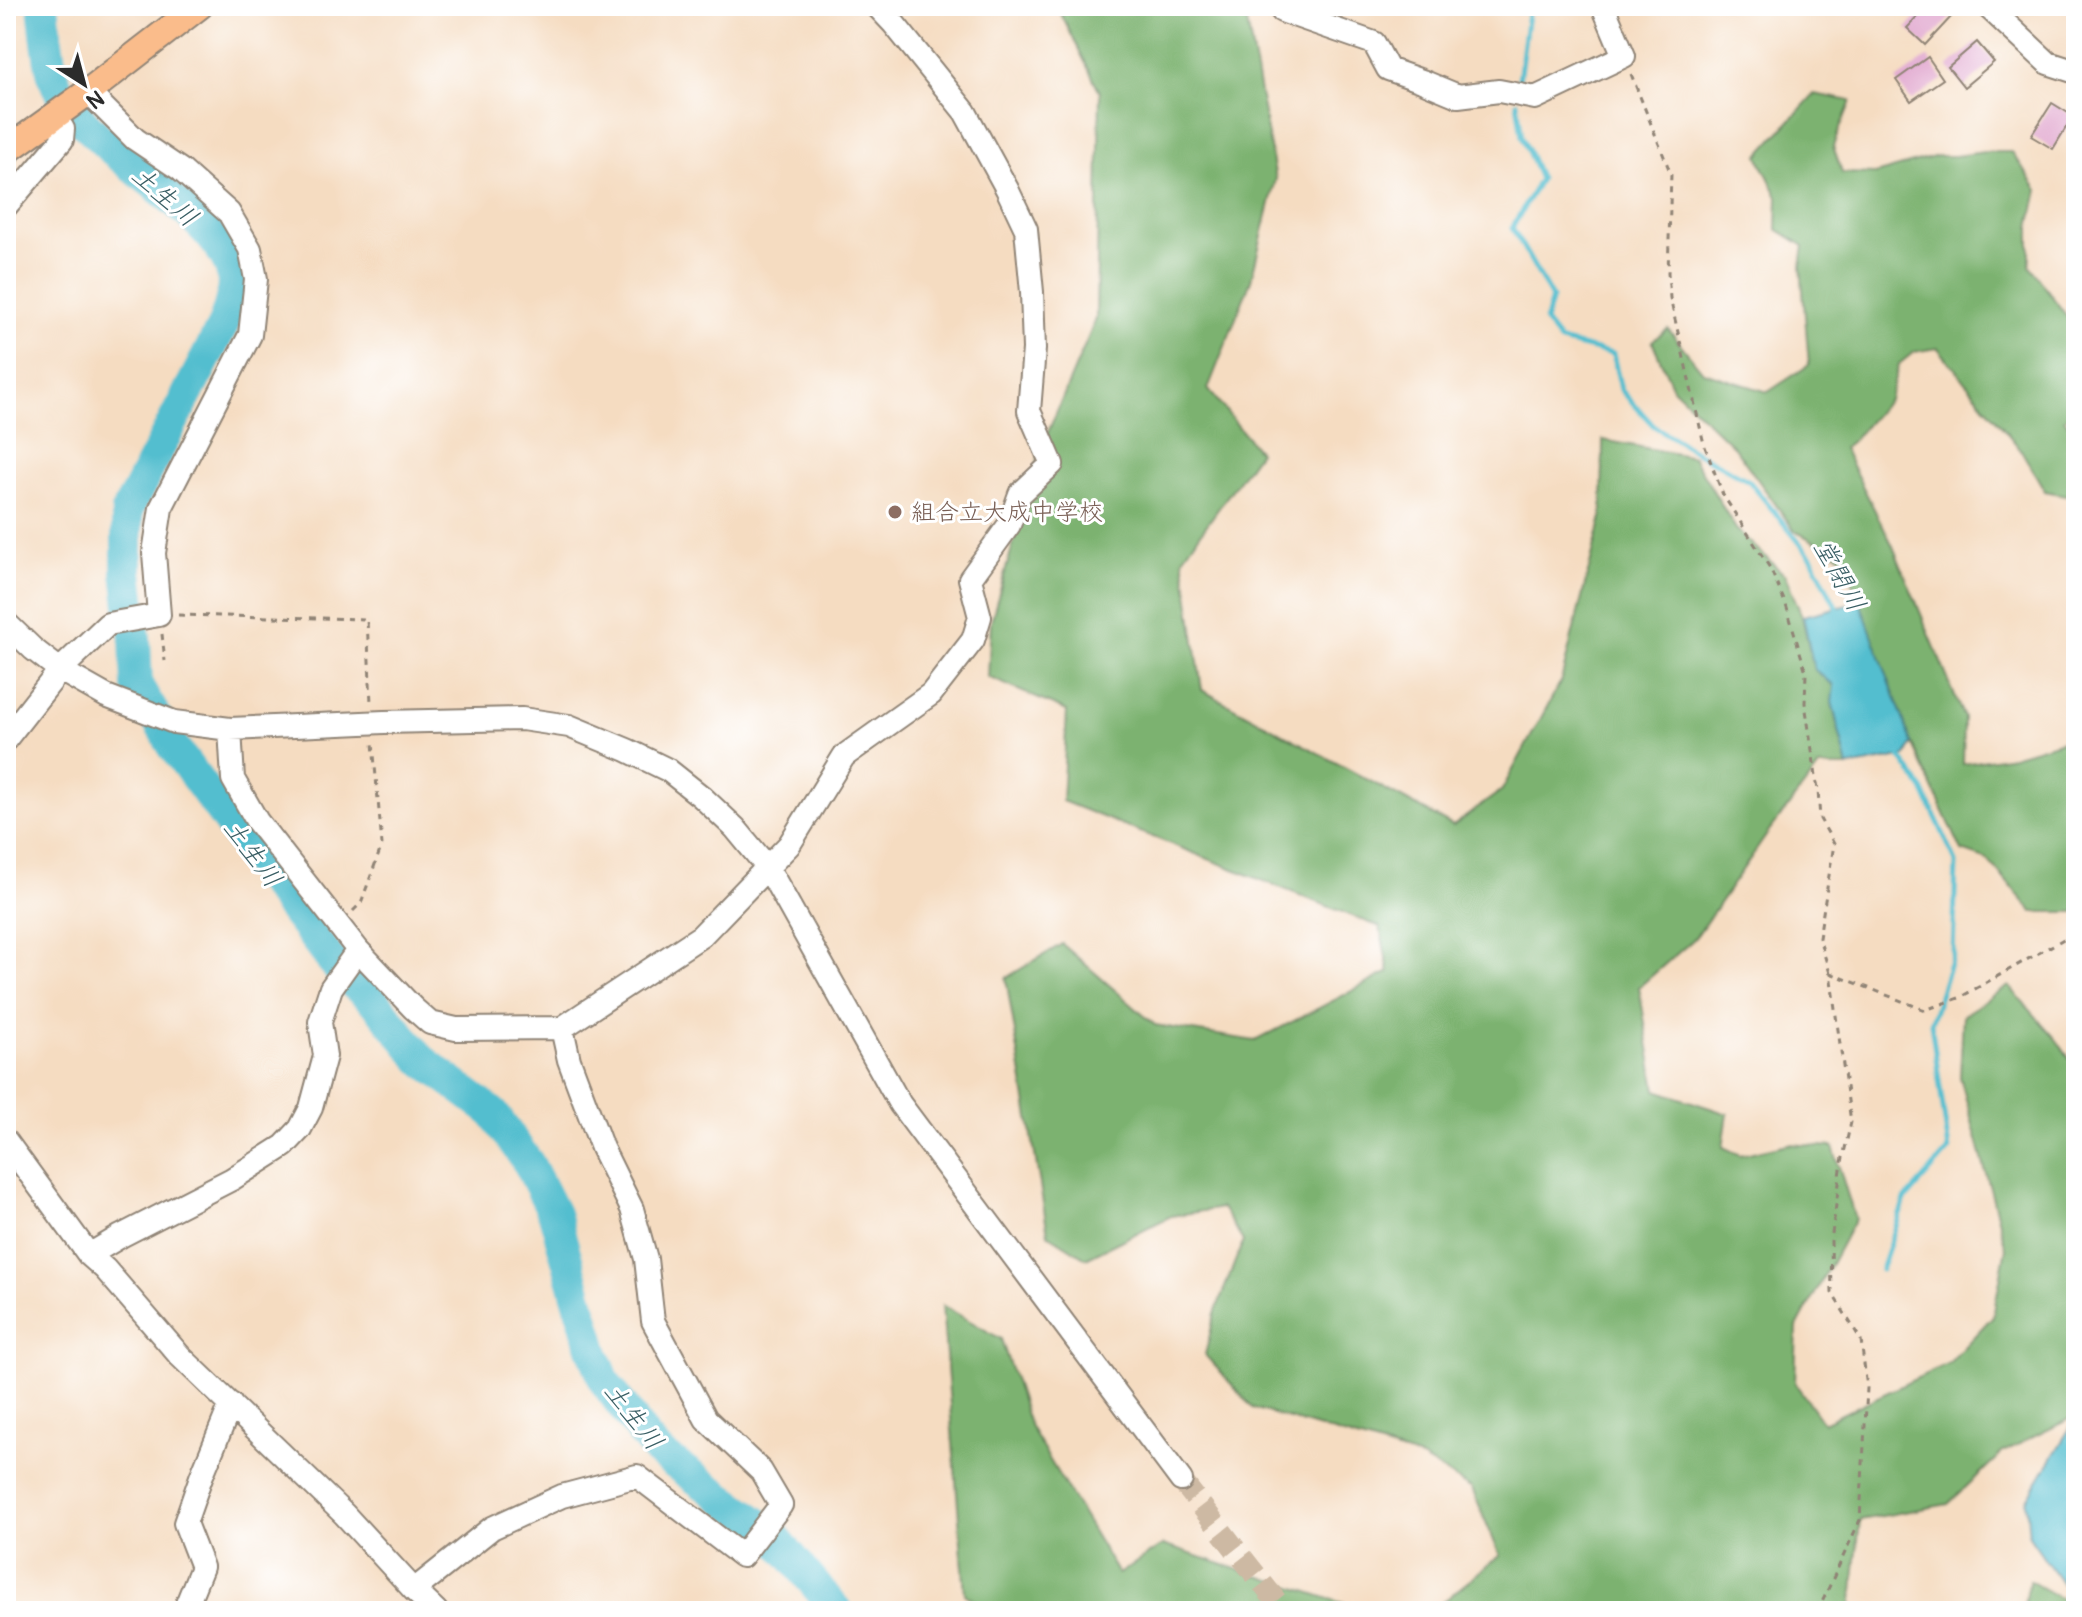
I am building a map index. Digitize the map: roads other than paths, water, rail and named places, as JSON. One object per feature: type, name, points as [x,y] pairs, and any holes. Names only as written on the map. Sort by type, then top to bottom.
[{"type":"main road","points":[[6,151],[199,6]]},
{"type":"street","points":[[230,729],[233,779],[257,821],[358,950],[413,1008],[430,1023],[456,1029],[562,1028],[701,936],[789,845],[844,756],[931,694],[973,640],[980,617],[970,579],[1009,525],[1020,494],[1052,464],[1029,411],[1034,349],[1026,229],[965,112],[877,6]]},
{"type":"street","points":[[1279,6],[1282,11],[1374,43],[1388,69],[1458,96],[1499,91],[1535,98],[1624,56],[1603,6]]},
{"type":"street","points":[[1987,6],[2048,63],[2076,72]]},
{"type":"street","points":[[6,739],[60,670],[108,624],[159,615],[154,553],[161,508],[250,335],[256,279],[250,249],[229,213],[181,170],[135,139],[88,92]]},
{"type":"street","points":[[6,206],[62,140],[63,129],[54,116]]},
{"type":"street","points":[[6,623],[60,670],[106,696],[174,722],[230,729],[522,719],[569,726],[668,770],[735,828],[768,868],[900,1104],[1181,1480]]},
{"type":"street","points":[[89,1255],[232,1179],[284,1146],[300,1129],[311,1108],[325,1056],[320,1022],[331,988],[358,950]]},
{"type":"street","points":[[414,1590],[492,1528],[562,1496],[637,1476],[742,1556],[781,1505],[761,1471],[706,1419],[653,1321],[646,1259],[632,1209],[602,1148],[569,1060],[562,1028]]},
{"type":"street","points":[[6,1141],[89,1255],[105,1269],[180,1356],[344,1514],[436,1611]]},
{"type":"street","points":[[188,1611],[187,1604],[202,1567],[185,1523],[231,1404]]},
{"type":"water","points":[[1860,602],[1912,743],[1906,756],[1848,767],[1832,702],[1834,686],[1814,669],[1803,616]]},
{"type":"water","points":[[2076,1418],[2076,1604],[2029,1536],[2026,1501]]},
{"type":"waterway","name":"土生川","points":[[43,6],[52,72],[65,99],[100,139],[201,225],[226,259],[233,281],[224,323],[127,511],[127,572],[137,685],[173,746],[343,975],[376,1003],[421,1059],[493,1113],[529,1164],[554,1214],[593,1351],[605,1382],[642,1433],[657,1451],[772,1533],[837,1611]]},
{"type":"waterway","name":"堂閉川","points":[[1518,88],[1529,6]]},
{"type":"waterway","name":"堂閉川","points":[[1517,102],[1522,137],[1540,179],[1512,228],[1552,298],[1545,322],[1560,341],[1613,354],[1621,390],[1654,426],[1749,481],[1812,558],[1839,612]]},
{"type":"waterway","name":"堂閉川","points":[[1881,1270],[1905,1200],[1949,1150],[1931,1023],[1953,954],[1956,862],[1923,789],[1898,754]]},
{"type":"tunnel","points":[[1181,1480],[1284,1611]]},
{"type":"place","name":"組合立大成中学校","points":[[895,512]]}]
